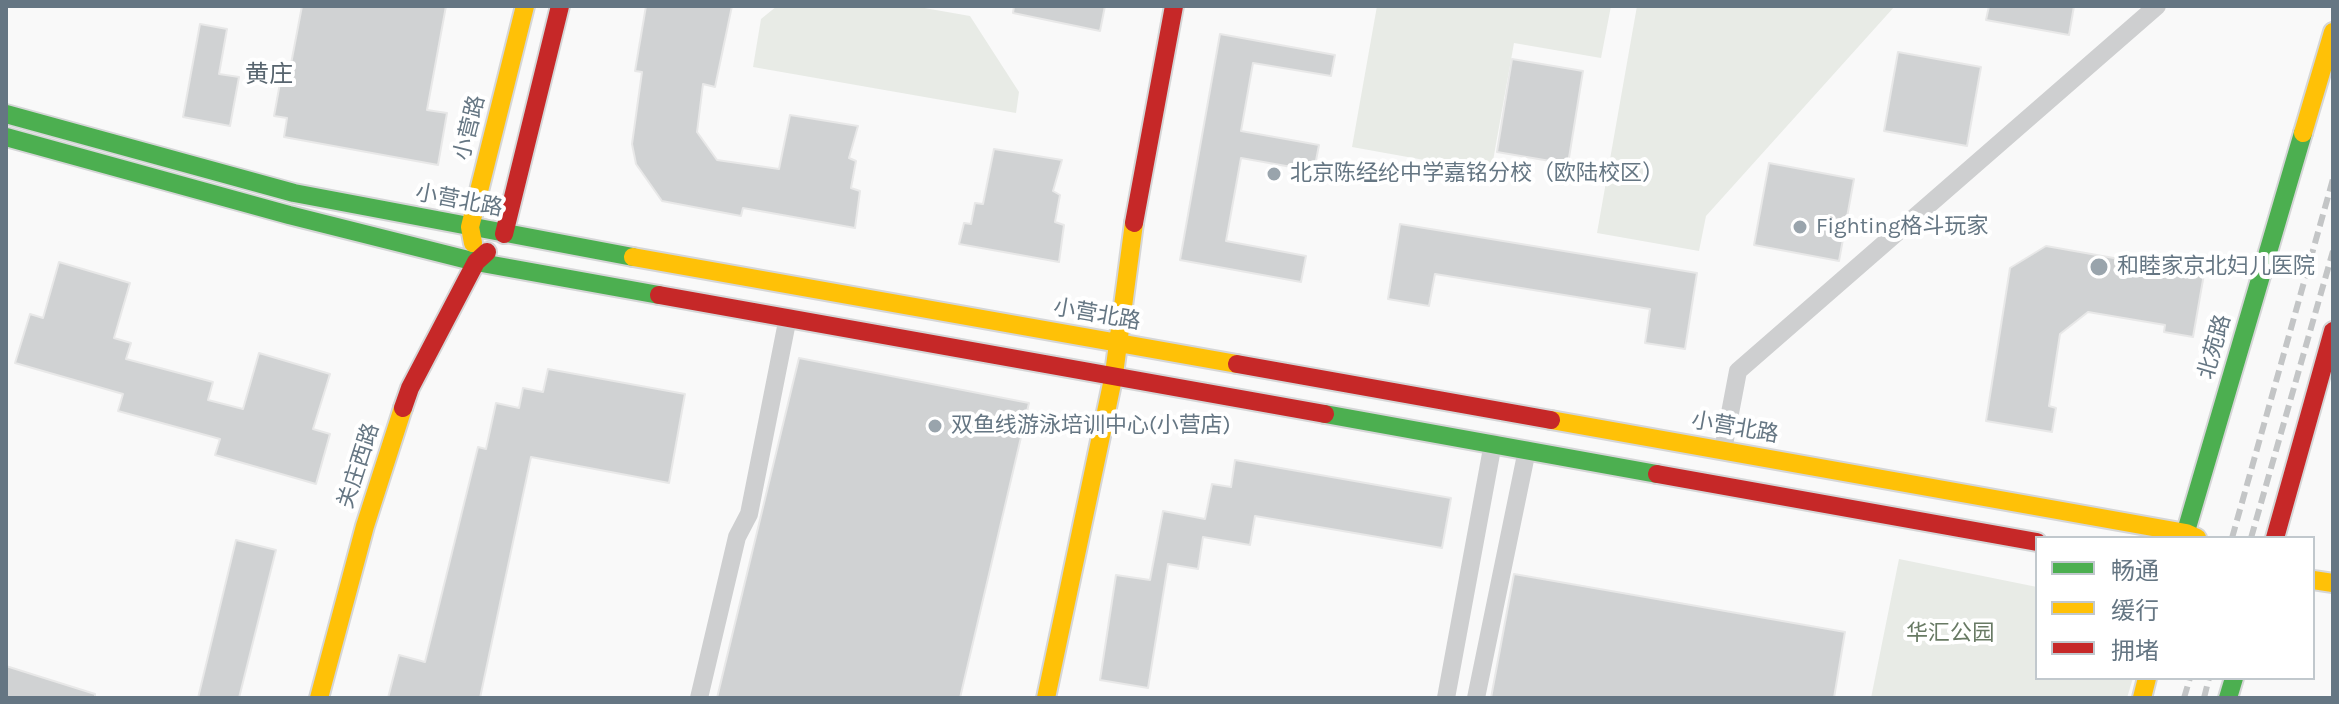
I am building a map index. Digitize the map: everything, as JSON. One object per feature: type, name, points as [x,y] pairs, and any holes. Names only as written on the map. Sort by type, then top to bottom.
[{"type":"street","name":"小营路","points":[[476,262],[470,227],[525,6]]},
{"type":"street","points":[[504,234],[560,6]]},
{"type":"street","points":[[1046,698],[1114,374],[1130,247],[1174,6]]},
{"type":"street","points":[[1723,450],[1738,371],[2157,6]]},
{"type":"street","name":"北苑路","points":[[2189,536],[2333,32]]},
{"type":"street","name":"小营北路","points":[[6,114],[294,193],[504,234],[1723,450],[2189,536]]},
{"type":"street","points":[[6,137],[289,215],[476,262],[1114,374],[2035,542]]},
{"type":"street","name":"关庄西路","points":[[319,698],[365,526],[410,388],[476,262],[504,234]]},
{"type":"street","points":[[699,698],[737,537],[749,514],[788,317]]},
{"type":"street","points":[[2276,536],[2333,331]]},
{"type":"street","points":[[1446,698],[1493,443]]},
{"type":"street","points":[[1476,698],[1527,450]]},
{"type":"green space","points":[[777,6],[913,6],[970,16],[1019,92],[1016,113],[753,67],[761,19]]},
{"type":"green space","points":[[1377,6],[1611,6],[1601,58],[1514,43],[1491,172],[1352,147]]},
{"type":"green space","points":[[1637,6],[1895,6],[1706,216],[1699,251],[1597,233]]},
{"type":"green space","name":"华汇公园","points":[[1899,559],[2035,587],[2035,680],[2132,680],[2127,698],[1871,698]]},
{"type":"building","points":[[302,6],[446,6],[427,110],[447,113],[438,165],[284,137],[287,118],[274,116],[280,83],[287,85]]},
{"type":"building","points":[[646,6],[732,6],[715,87],[703,84],[697,132],[717,160],[779,169],[790,115],[858,126],[849,158],[856,161],[851,188],[860,191],[855,228],[743,208],[741,216],[662,201],[636,164],[632,144],[642,72],[635,71]]},
{"type":"building","points":[[1014,6],[1105,6],[1100,31],[1013,13]]},
{"type":"building","points":[[1989,6],[2074,6],[2069,35],[1986,20]]},
{"type":"building","points":[[200,24],[227,29],[219,74],[239,77],[230,126],[183,117]]},
{"type":"building","points":[[1220,34],[1335,55],[1331,76],[1253,63],[1241,131],[1319,145],[1314,171],[1241,158],[1226,241],[1306,256],[1301,282],[1180,260]]},
{"type":"building","points":[[1898,52],[1981,67],[1967,146],[1884,131]]},
{"type":"building","points":[[1512,59],[1583,71],[1568,164],[1497,152]]},
{"type":"building","points":[[994,149],[1062,160],[1053,191],[1060,195],[1055,222],[1064,225],[1059,262],[959,244],[964,223],[971,224],[975,203],[983,204]]},
{"type":"building","points":[[1769,163],[1854,179],[1839,261],[1754,245]]},
{"type":"building","points":[[1400,224],[1697,273],[1685,349],[1645,343],[1650,309],[1435,274],[1429,306],[1388,299]]},
{"type":"building","points":[[2046,246],[2204,274],[2193,337],[2164,332],[2165,325],[2088,312],[2060,334],[2049,406],[2056,408],[2052,432],[1986,421],[2010,268]]},
{"type":"building","points":[[59,262],[130,283],[114,338],[131,343],[126,359],[213,382],[208,400],[243,409],[259,353],[330,374],[313,429],[330,434],[316,484],[215,455],[220,439],[118,411],[123,394],[15,363],[30,314],[43,318]]},
{"type":"building","points":[[799,358],[1029,403],[960,698],[717,698]]},
{"type":"building","points":[[548,369],[685,394],[669,483],[531,457],[480,698],[388,698],[399,655],[425,662],[478,447],[486,449],[496,403],[519,408],[523,388],[543,392]]},
{"type":"building","points":[[1235,460],[1451,498],[1442,548],[1255,516],[1250,545],[1203,537],[1198,569],[1168,564],[1148,688],[1100,680],[1116,575],[1150,580],[1163,511],[1205,519],[1212,484],[1231,487]]},
{"type":"building","points":[[236,540],[276,550],[239,698],[198,698]]},
{"type":"building","points":[[1514,574],[1845,632],[1834,698],[1491,698]]},
{"type":"building","points":[[6,666],[95,694],[95,698],[6,698]]},
{"type":"railway","points":[[2233,536],[2333,179]]},
{"type":"railway","points":[[2252,536],[2333,251]]},
{"type":"railway","points":[[2184,698],[2189,680]]},
{"type":"railway","points":[[2204,698],[2208,680]]},
{"type":"traffic: fast","points":[[6,114],[294,193],[633,257]]},
{"type":"traffic: fast","points":[[2185,536],[2303,133]]},
{"type":"traffic: fast","points":[[6,137],[289,215],[476,262],[659,295]]},
{"type":"traffic: fast","points":[[1325,414],[1657,474]]},
{"type":"traffic: fast","points":[[2228,698],[2233,680]]},
{"type":"traffic: slow","points":[[473,243],[470,227],[525,6]]},
{"type":"traffic: slow","points":[[2303,133],[2333,32]]},
{"type":"traffic: slow","points":[[1046,698],[1114,374],[1134,223]]},
{"type":"traffic: slow","points":[[633,257],[1237,364]]},
{"type":"traffic: slow","points":[[319,698],[365,526],[403,408]]},
{"type":"traffic: slow","points":[[1551,420],[2193,536]]},
{"type":"traffic: slow","points":[[2315,580],[2333,583]]},
{"type":"traffic: slow","points":[[2142,698],[2146,680]]},
{"type":"traffic: jam","points":[[504,234],[560,6]]},
{"type":"traffic: jam","points":[[1134,223],[1174,6]]},
{"type":"traffic: jam","points":[[403,408],[410,388],[476,262],[487,252]]},
{"type":"traffic: jam","points":[[659,295],[1325,414]]},
{"type":"traffic: jam","points":[[2276,536],[2333,331]]},
{"type":"traffic: jam","points":[[1237,364],[1551,420]]},
{"type":"traffic: jam","points":[[1657,474],[2035,542]]},
{"type":"place","name":"北京陈经纶中学嘉铭分校（欧陆校区）","points":[[1274,174]]},
{"type":"place","name":"Fighting格斗玩家","points":[[1800,227]]},
{"type":"place","name":"和睦家京北妇儿医院","points":[[2099,267]]},
{"type":"place","name":"双鱼线游泳培训中心(小营店)","points":[[935,426]]},
{"type":"district","name":"黄庄","points":[[269,75]]}]
